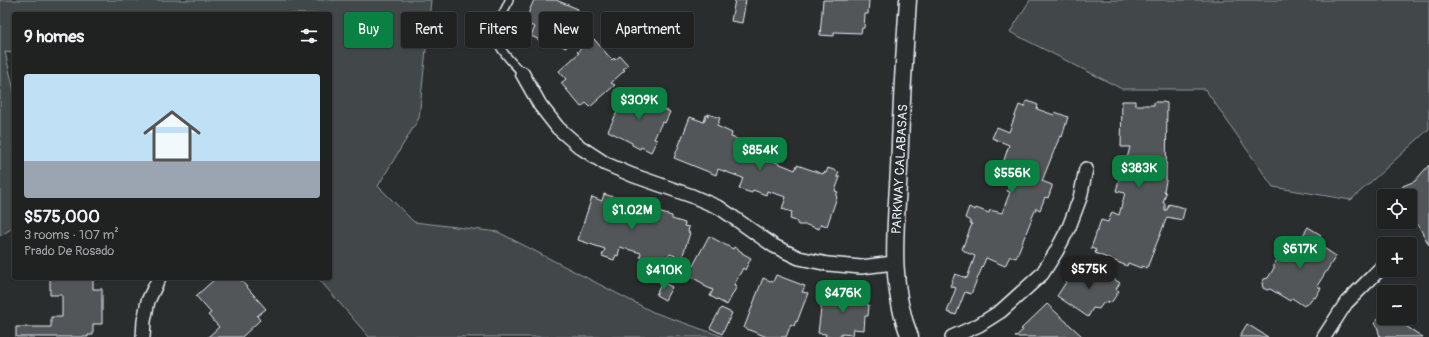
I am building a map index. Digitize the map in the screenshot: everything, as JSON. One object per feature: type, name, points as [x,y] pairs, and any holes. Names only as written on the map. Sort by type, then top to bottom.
[{"type":"street","name":"PARKWAY CALABASAS","points":[[908,0],[894,263],[899,304],[910,337]]},
{"type":"street","points":[[522,73],[540,105],[558,128],[580,147],[606,164],[720,208],[774,246],[799,258],[828,264],[861,267],[894,263]]},
{"type":"street","points":[[952,337],[979,325],[1001,311],[1042,274],[1069,227],[1080,198],[1086,169]]},
{"type":"street","points":[[1324,337],[1346,303],[1377,272]]},
{"type":"street","points":[[143,337],[144,321],[148,301],[158,280]]},
{"type":"lane","points":[[509,0],[496,26],[496,34],[498,44],[504,53],[522,73]]},
{"type":"shaded area","points":[[0,0],[431,0],[430,12],[401,12],[401,48],[426,48],[419,118],[378,186],[414,222],[498,232],[653,312],[724,337],[369,337],[320,280],[332,280],[332,12],[12,12],[12,53],[5,52],[12,82],[12,228],[0,236]]},
{"type":"shaded area","points":[[1030,0],[1429,0],[1429,129],[1351,200],[1273,187],[1205,89],[1122,89],[1010,32]]},
{"type":"building","points":[[534,0],[556,0],[578,9],[577,12],[539,12],[539,40],[531,36],[535,27],[531,26],[531,12],[529,12]]},
{"type":"building","points":[[735,0],[746,0],[742,23],[731,21]]},
{"type":"building","points":[[823,0],[869,0],[868,14],[865,14],[864,28],[862,28],[861,33],[834,32],[834,36],[820,35]]},
{"type":"building","points":[[594,39],[612,60],[614,58],[615,60],[620,56],[628,65],[623,69],[625,70],[611,83],[615,85],[590,107],[586,103],[581,107],[561,83],[566,79],[559,71],[579,53],[577,52],[582,48],[593,48]]},
{"type":"building","points":[[627,91],[642,98],[643,96],[670,112],[665,123],[662,122],[654,139],[657,140],[651,152],[641,147],[640,149],[632,145],[632,143],[608,131]]},
{"type":"building","points":[[1028,101],[1038,105],[1037,109],[1054,115],[1055,112],[1068,117],[1062,137],[1060,136],[1042,181],[1052,185],[1048,198],[1045,197],[1040,210],[1036,208],[1016,258],[1010,256],[1005,266],[986,258],[971,294],[965,292],[956,315],[947,312],[956,288],[950,286],[955,274],[967,278],[975,256],[965,252],[962,249],[972,224],[965,218],[969,207],[989,213],[990,210],[1002,213],[1010,192],[1007,191],[1011,181],[993,173],[998,161],[1003,163],[1009,145],[992,138],[997,127],[1009,132],[1019,105],[1024,107],[1025,103]]},
{"type":"building","points":[[1122,101],[1135,101],[1135,105],[1154,105],[1154,102],[1167,103],[1166,181],[1164,191],[1166,193],[1163,203],[1165,203],[1165,210],[1167,210],[1169,204],[1185,208],[1182,220],[1167,217],[1147,268],[1142,266],[1141,268],[1128,263],[1127,266],[1095,253],[1096,250],[1091,248],[1101,220],[1108,222],[1112,212],[1119,215],[1125,193],[1116,191],[1120,176],[1122,177],[1130,147],[1121,147]]},
{"type":"building","points":[[708,114],[720,118],[717,126],[732,133],[731,137],[751,144],[752,141],[767,147],[765,151],[774,155],[773,161],[795,170],[797,165],[823,174],[824,172],[826,173],[828,168],[839,172],[837,177],[840,177],[835,191],[838,192],[837,197],[827,226],[821,224],[819,229],[807,225],[798,225],[796,221],[790,219],[792,212],[782,209],[786,197],[767,191],[766,195],[753,190],[752,193],[739,189],[743,178],[718,169],[716,175],[674,158],[690,117],[704,122],[706,115],[708,116]]},
{"type":"building","points":[[1429,165],[1429,245],[1417,223],[1417,189],[1402,189],[1403,186],[1415,181]]},
{"type":"building","points":[[604,194],[633,203],[632,208],[637,210],[636,214],[655,221],[658,212],[672,216],[672,219],[685,223],[684,226],[689,227],[688,232],[690,233],[682,258],[670,254],[666,259],[658,256],[655,262],[640,257],[641,253],[620,247],[618,256],[616,255],[614,260],[602,256],[605,249],[578,240],[592,197],[602,201]]},
{"type":"building","points":[[1308,227],[1321,235],[1316,243],[1336,256],[1317,286],[1321,288],[1315,298],[1313,297],[1307,305],[1306,304],[1304,306],[1292,298],[1290,301],[1270,289],[1267,290],[1263,288],[1262,283],[1264,279],[1268,278],[1276,261],[1279,260],[1289,246],[1294,250]]},
{"type":"building","points":[[709,236],[733,249],[734,247],[751,258],[745,270],[743,268],[734,285],[737,286],[727,305],[710,296],[713,290],[704,286],[704,284],[688,275]]},
{"type":"building","points":[[1090,263],[1120,283],[1116,289],[1119,291],[1111,303],[1108,301],[1107,303],[1104,302],[1099,309],[1093,308],[1088,317],[1057,296],[1076,267],[1084,273]]},
{"type":"building","points":[[776,275],[805,286],[802,292],[808,293],[797,322],[796,321],[794,326],[791,324],[786,337],[767,337],[744,328],[763,278],[773,282]]},
{"type":"building","points":[[50,280],[93,280],[93,289],[102,289],[102,324],[93,324],[93,335],[88,335],[88,337],[16,337],[16,327],[51,327],[51,317],[62,317],[62,295],[50,295]]},
{"type":"building","points":[[214,280],[241,280],[266,309],[257,316],[260,320],[242,337],[208,337],[219,327],[208,315],[211,313],[196,296]]},
{"type":"building","points":[[662,282],[672,287],[665,300],[656,295]]},
{"type":"building","points":[[834,290],[847,290],[847,294],[861,295],[861,299],[867,300],[867,305],[869,305],[868,316],[865,316],[864,330],[853,329],[852,335],[841,334],[841,337],[825,337],[826,334],[818,333],[822,300],[833,301]]},
{"type":"building","points":[[1047,304],[1083,337],[1015,337],[1023,330],[1021,329]]},
{"type":"building","points":[[721,308],[732,313],[722,334],[710,328]]},
{"type":"building","points":[[1377,320],[1377,325],[1404,325],[1423,337],[1380,337],[1377,326],[1374,324]]},
{"type":"building","points":[[1247,324],[1268,337],[1239,337]]}]
